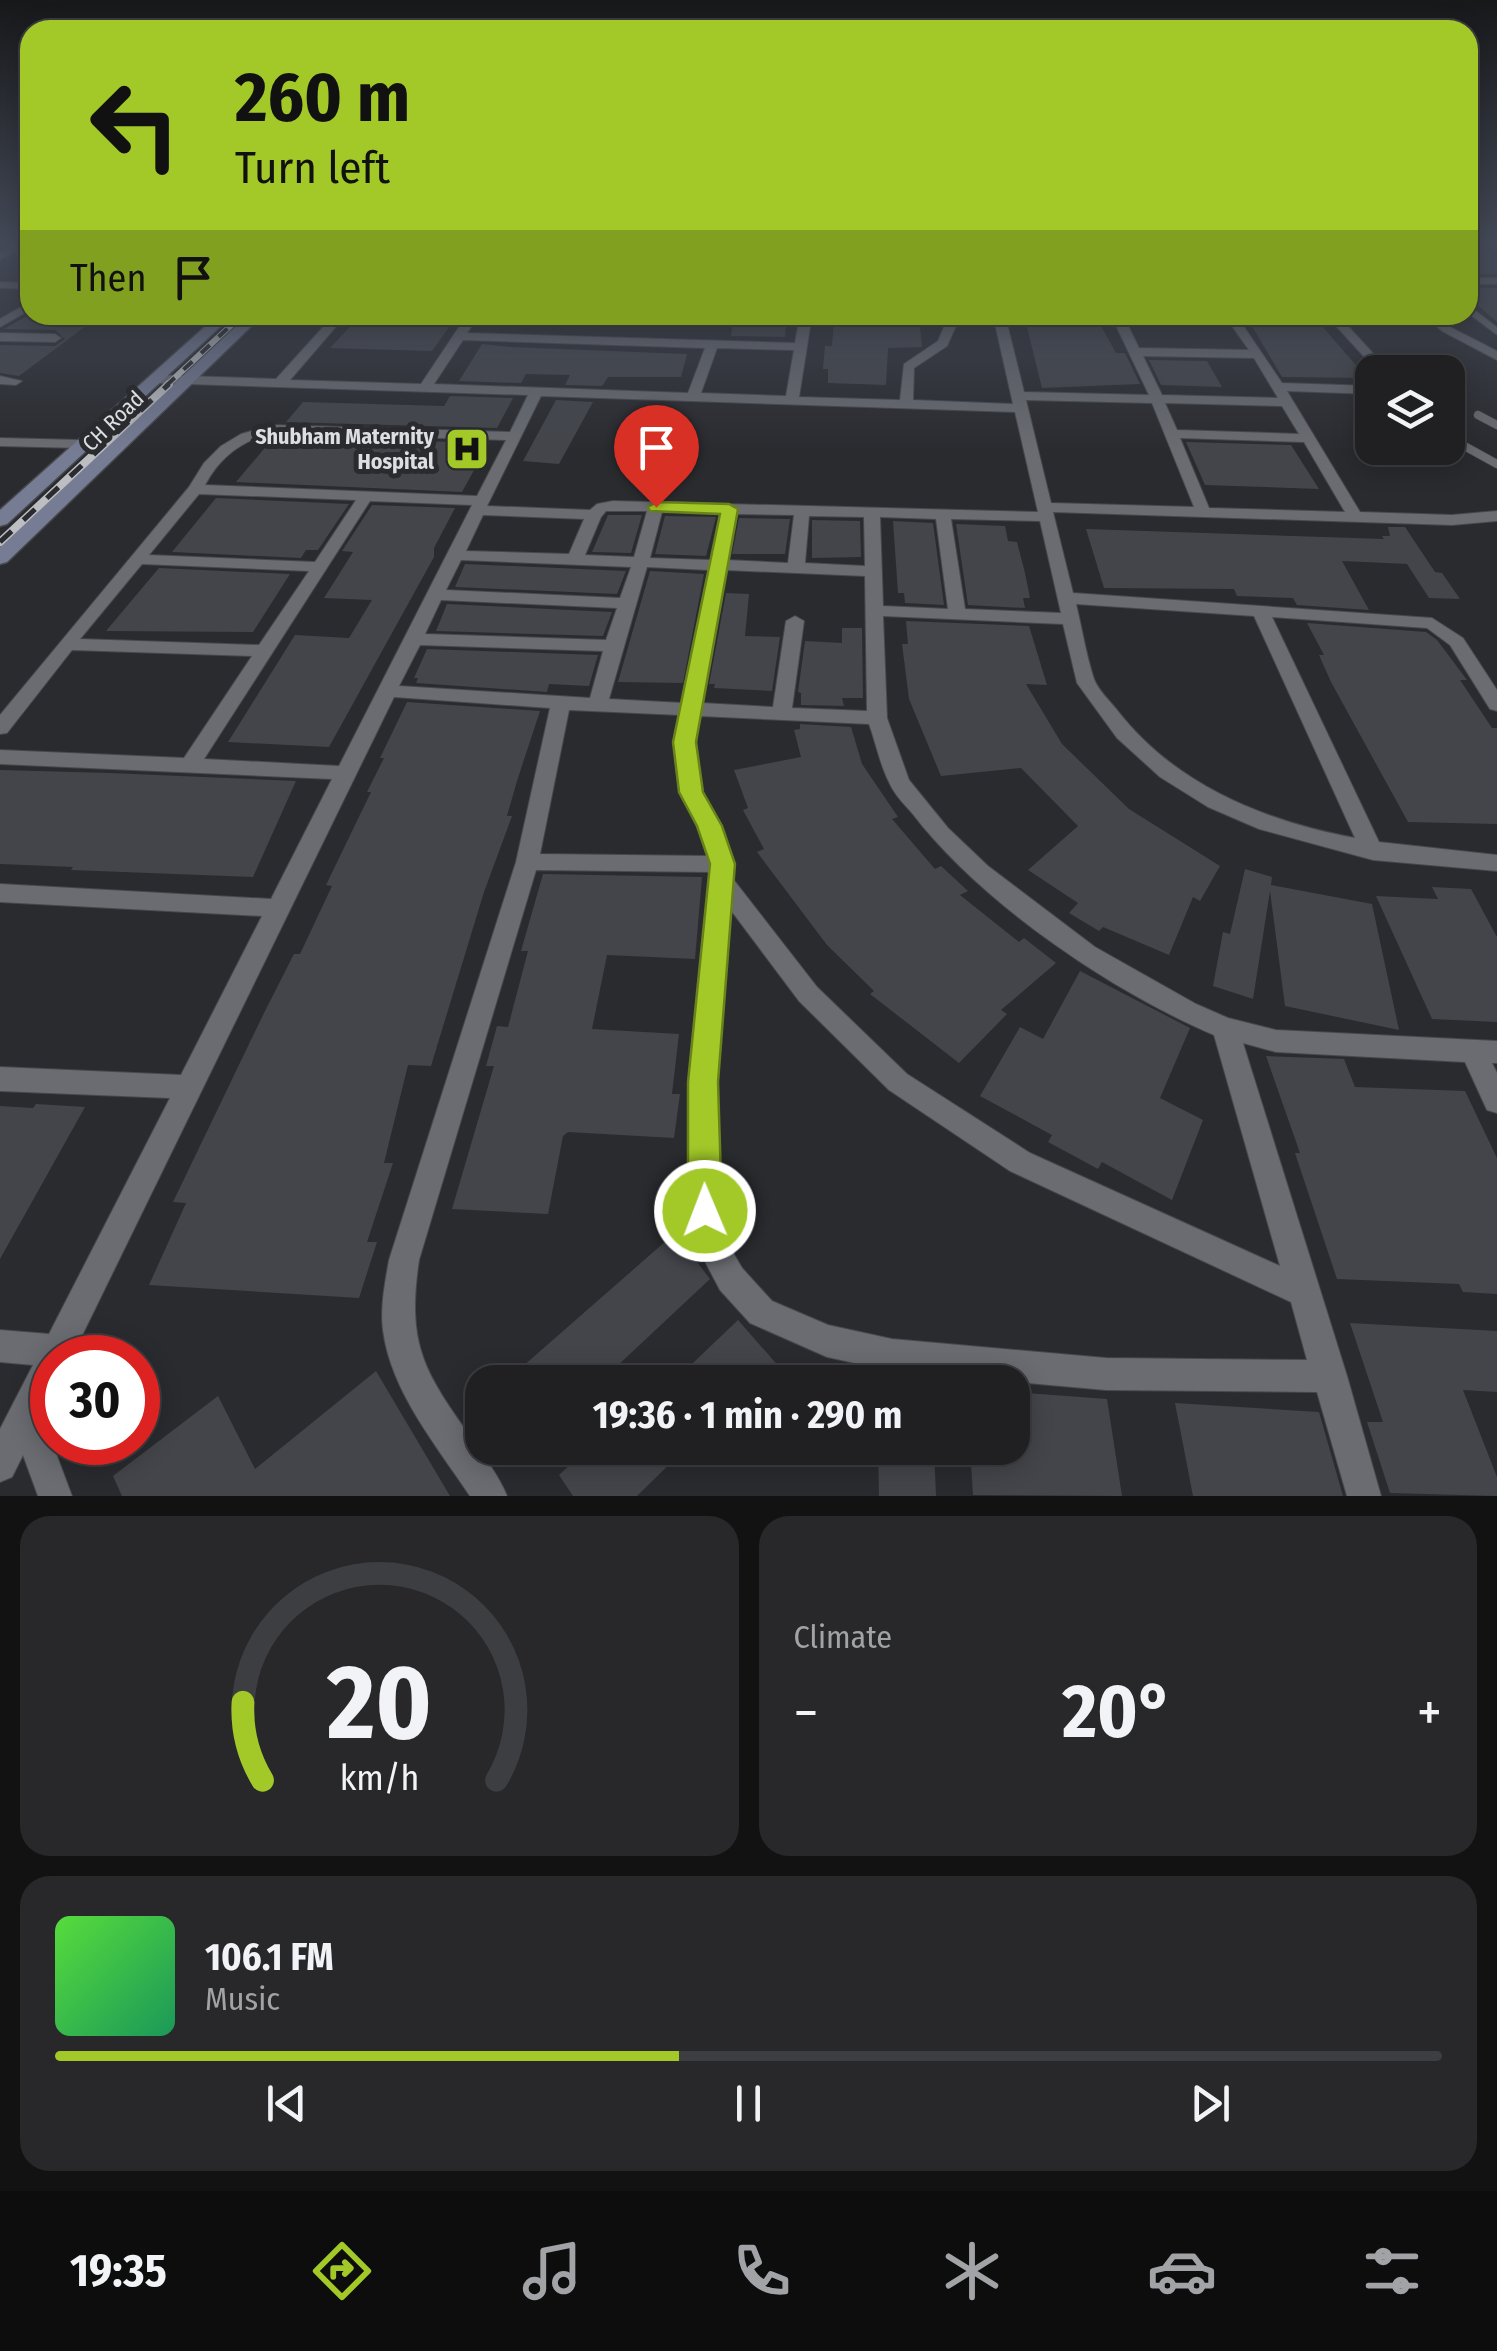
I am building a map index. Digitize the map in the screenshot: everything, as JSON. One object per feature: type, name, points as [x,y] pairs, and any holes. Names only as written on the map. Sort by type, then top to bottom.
[{"type":"street","name":"CH Road","points":[[0,520],[215,325]]},
{"type":"street","name":"CH Road","points":[[0,558],[246,325]]},
{"type":"street","points":[[280,382],[331,325]]},
{"type":"street","points":[[425,388],[467,325]]},
{"type":"street","points":[[792,400],[804,325]]},
{"type":"street","points":[[906,404],[908,368],[942,344],[951,325]]},
{"type":"street","points":[[1002,325],[1086,683],[1136,748],[1221,806],[1284,830],[1373,852],[1497,863]]},
{"type":"street","points":[[1122,325],[1204,513]]},
{"type":"street","points":[[1237,325],[1356,518]]},
{"type":"street","points":[[1341,325],[1368,355]]},
{"type":"street","points":[[1441,325],[1497,356]]},
{"type":"street","points":[[461,336],[800,347]]},
{"type":"street","points":[[0,337],[55,338]]},
{"type":"street","points":[[693,397],[712,344]]},
{"type":"street","points":[[1134,352],[1258,354]]},
{"type":"street","points":[[156,379],[906,404],[1156,399],[1287,402]]},
{"type":"street","points":[[0,380],[16,381]]},
{"type":"street","points":[[1278,386],[1355,389]]},
{"type":"street","points":[[66,1335],[538,392]]},
{"type":"street","points":[[0,728],[195,489],[224,447],[248,434],[272,428],[515,436]]},
{"type":"street","points":[[1172,434],[1308,438]]},
{"type":"street","points":[[0,442],[121,445]]},
{"type":"street","points":[[195,489],[366,496],[594,515]]},
{"type":"street","points":[[190,765],[366,496]]},
{"type":"street","points":[[575,560],[594,515],[602,507],[943,514],[1204,513],[1452,520],[1497,516]]},
{"type":"street","points":[[598,705],[611,646],[642,562],[656,507]]},
{"type":"street","points":[[729,509],[685,742],[691,792],[710,826],[722,872],[703,1082],[706,1236],[731,1279],[761,1312],[828,1341],[892,1355],[1106,1374],[1331,1376]]},
{"type":"street","points":[[796,568],[802,510]]},
{"type":"street","points":[[872,512],[877,718],[899,782],[940,834],[980,872],[1086,954],[1187,1012],[1225,1028],[1276,1041],[1485,1051],[1497,1101]]},
{"type":"street","points":[[943,514],[957,614]]},
{"type":"street","points":[[456,555],[875,572]]},
{"type":"street","points":[[136,559],[320,567]]},
{"type":"street","points":[[436,595],[626,603]]},
{"type":"street","points":[[1066,598],[1432,622],[1457,642],[1497,706]]},
{"type":"street","points":[[1259,609],[1373,852]]},
{"type":"street","points":[[876,611],[1070,619]]},
{"type":"street","points":[[782,713],[796,621]]},
{"type":"street","points":[[414,639],[611,646]]},
{"type":"street","points":[[67,644],[265,651]]},
{"type":"street","points":[[388,691],[877,718]]},
{"type":"street","points":[[490,1496],[414,1375],[399,1336],[398,1299],[404,1260],[527,862],[561,703]]},
{"type":"street","points":[[0,757],[346,772]]},
{"type":"street","points":[[527,862],[722,872]]},
{"type":"street","points":[[722,872],[808,994],[898,1082],[1020,1162],[1306,1293]]},
{"type":"street","points":[[0,893],[279,908]]},
{"type":"street","points":[[1225,1028],[1364,1496]]},
{"type":"street","points":[[0,1079],[189,1088]]},
{"type":"street","points":[[0,1346],[30,1351]]},
{"type":"street","points":[[0,1465],[30,1405]]},
{"type":"street","points":[[25,1415],[55,1496]]},
{"type":"lane","points":[[1478,415],[1497,425]]},
{"type":"lane","points":[[1465,446],[1497,464]]},
{"type":"building","points":[[20,320],[20,325],[87,325],[19,376],[0,373],[0,345],[55,346],[65,339],[55,330],[4,329]]},
{"type":"building","points":[[351,325],[450,325],[432,351],[330,348]]},
{"type":"building","points":[[733,325],[786,325],[785,337],[731,336]]},
{"type":"building","points":[[834,325],[920,325],[922,347],[888,348],[886,385],[828,383],[828,369],[823,369],[825,346],[832,346]]},
{"type":"building","points":[[1026,325],[1101,325],[1116,353],[1125,353],[1140,384],[1042,388]]},
{"type":"building","points":[[1251,325],[1321,325],[1355,364],[1355,378],[1282,377]]},
{"type":"building","points":[[482,344],[687,354],[681,377],[608,377],[602,386],[565,385],[570,375],[526,374],[521,383],[459,381]]},
{"type":"building","points":[[1149,360],[1207,361],[1222,387],[1161,385]]},
{"type":"building","points":[[450,396],[513,398],[497,428],[286,422],[303,402],[444,406]]},
{"type":"building","points":[[556,400],[593,402],[559,464],[523,461]]},
{"type":"building","points":[[274,437],[489,443],[462,492],[236,482]]},
{"type":"building","points":[[1186,442],[1291,445],[1319,489],[1205,485]]},
{"type":"building","points":[[216,498],[349,504],[318,550],[306,550],[301,558],[172,552]]},
{"type":"building","points":[[372,505],[455,508],[434,548],[434,557],[329,747],[228,742],[295,635],[349,638],[372,600],[324,598],[353,552],[342,551]]},
{"type":"building","points":[[608,515],[642,515],[631,553],[592,552]]},
{"type":"building","points":[[665,516],[716,517],[706,556],[655,554]]},
{"type":"building","points":[[739,518],[790,519],[785,554],[732,554]]},
{"type":"building","points":[[812,520],[860,521],[861,557],[812,558]]},
{"type":"building","points":[[893,521],[933,523],[944,605],[905,603],[904,593],[898,593]]},
{"type":"building","points":[[956,524],[1005,526],[1008,541],[1017,542],[1025,573],[1030,598],[1023,598],[1025,608],[968,605]]},
{"type":"building","points":[[1388,527],[1405,527],[1435,572],[1442,573],[1460,599],[1429,598],[1407,564],[1342,561],[1369,610],[1297,605],[1293,598],[1237,596],[1234,589],[1104,588],[1086,529],[1384,539],[1382,536],[1390,536]]},
{"type":"building","points":[[465,564],[626,571],[617,594],[455,587]]},
{"type":"building","points":[[159,568],[290,574],[253,632],[106,631]]},
{"type":"building","points":[[650,571],[704,574],[683,683],[618,682]]},
{"type":"building","points":[[726,593],[749,594],[745,636],[780,637],[772,691],[714,688],[715,684],[709,684]]},
{"type":"building","points":[[447,604],[612,612],[603,636],[436,631]]},
{"type":"building","points":[[906,621],[1029,626],[1047,685],[1026,684],[1062,744],[1129,809],[1220,866],[1200,901],[1193,897],[1169,955],[1103,927],[1099,931],[1069,913],[1078,903],[1028,870],[1078,826],[1021,768],[941,776],[909,699],[902,644],[908,644]]},
{"type":"building","points":[[1307,623],[1426,632],[1437,640],[1467,680],[1460,680],[1492,728],[1497,728],[1497,824],[1408,822],[1331,682],[1319,655],[1324,655]]},
{"type":"building","points":[[842,628],[862,628],[863,698],[842,698],[844,706],[801,705],[798,692],[805,641],[842,643]]},
{"type":"building","points":[[427,649],[598,655],[589,686],[549,684],[547,692],[416,683],[418,678],[414,678]]},
{"type":"building","points":[[407,702],[540,711],[507,816],[512,816],[484,892],[431,1066],[408,1065],[384,1163],[393,1163],[367,1242],[377,1242],[359,1298],[149,1285],[186,1203],[173,1202],[264,1013],[294,954],[300,954],[332,886],[326,885],[371,792],[367,792],[384,758],[380,758]]},
{"type":"building","points":[[800,724],[851,727],[862,764],[898,817],[892,819],[935,869],[941,866],[968,891],[960,895],[1019,942],[1024,938],[1056,963],[1001,1010],[1007,1014],[959,1063],[870,994],[874,991],[827,945],[757,852],[764,849],[743,810],[748,808],[734,770],[801,757],[794,730],[800,729]]},
{"type":"building","points":[[0,770],[296,781],[253,877],[0,864]]},
{"type":"building","points":[[1245,869],[1272,877],[1271,885],[1372,904],[1399,1030],[1285,1006],[1270,891],[1253,999],[1213,986],[1223,932],[1230,934]]},
{"type":"building","points":[[543,874],[702,877],[695,959],[607,955],[592,1029],[679,1034],[672,1094],[680,1094],[674,1138],[568,1132],[563,1136],[548,1214],[452,1209],[494,1066],[486,1066],[497,1026],[508,1027],[528,951],[521,951]]},
{"type":"building","points":[[1432,887],[1471,889],[1497,937],[1497,1022],[1432,1019],[1376,896],[1438,899]]},
{"type":"building","points":[[1080,971],[1190,1028],[1160,1098],[1203,1120],[1172,1200],[1102,1162],[1098,1169],[1048,1142],[1052,1135],[980,1096],[1020,1027],[1043,1039]]},
{"type":"building","points":[[1266,1056],[1344,1059],[1355,1087],[1465,1091],[1497,1158],[1497,1294],[1463,1292],[1459,1284],[1337,1279]]},
{"type":"building","points":[[36,1104],[85,1107],[0,1259],[0,1106],[33,1108]]},
{"type":"building","points":[[675,1233],[710,1279],[618,1365],[524,1365]]},
{"type":"building","points":[[738,1320],[777,1365],[691,1365]]},
{"type":"building","points":[[1350,1323],[1497,1331],[1497,1392],[1463,1390],[1497,1477],[1497,1496],[1390,1493],[1367,1422],[1383,1422]]},
{"type":"building","points":[[376,1371],[450,1496],[122,1496],[113,1476],[127,1465],[160,1465],[160,1440],[218,1396],[255,1469]]},
{"type":"building","points":[[1030,1393],[1107,1399],[1122,1496],[973,1495],[971,1465],[1030,1465]]},
{"type":"building","points":[[1175,1403],[1319,1412],[1343,1496],[1193,1496]]},
{"type":"building","points":[[570,1465],[669,1465],[637,1496],[573,1496],[559,1475]]},
{"type":"building","points":[[878,1465],[935,1465],[936,1496],[879,1496]]},
{"type":"railway","points":[[166,386],[231,325]]},
{"type":"railway","points":[[0,542],[169,384]]},
{"type":"place","name":"Shubham Maternity Hospital","points":[[467,449]]},
{"type":"route","points":[[656,507],[729,509],[685,742],[691,792],[710,826],[722,864],[703,1082],[705,1211]]}]
